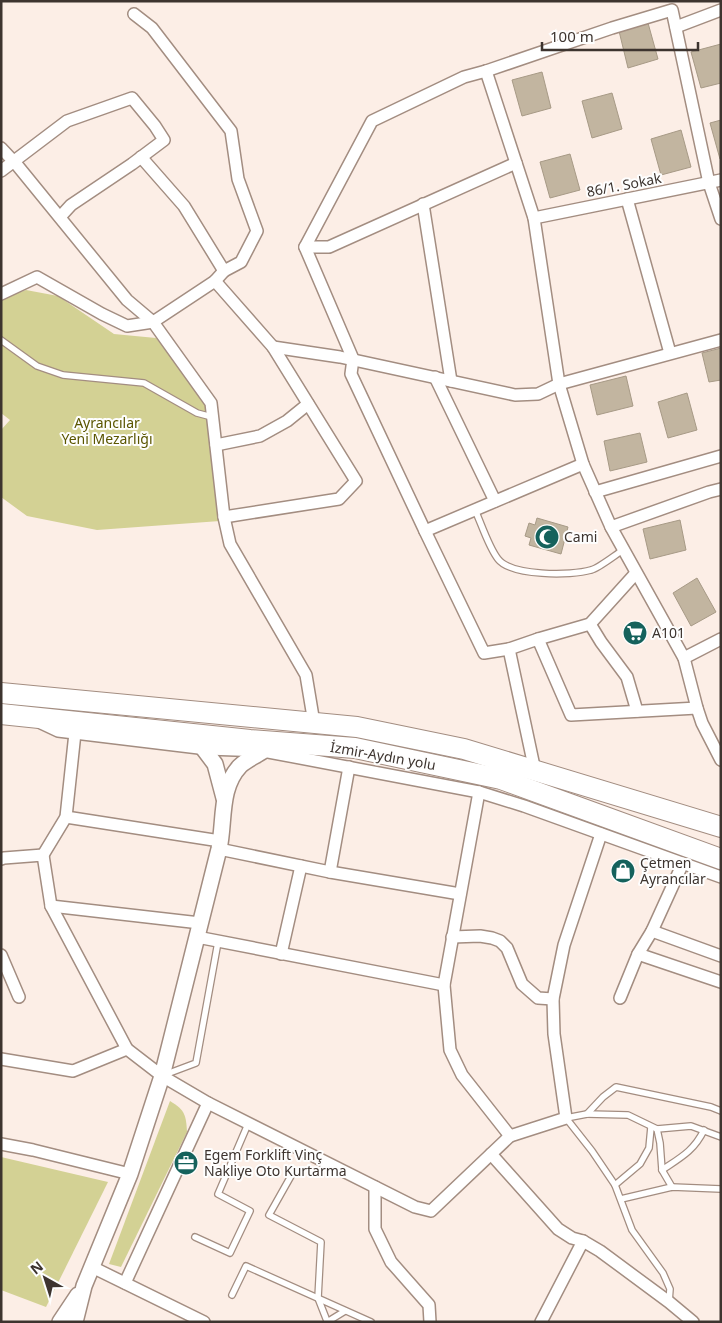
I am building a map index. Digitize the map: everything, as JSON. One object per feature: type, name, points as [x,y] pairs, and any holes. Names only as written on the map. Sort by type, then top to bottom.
[{"type":"highway","name":"İzmir-Aydın yolu","points":[[1,692],[357,727],[464,749],[721,827]]},
{"type":"highway","name":"İzmir-Aydın yolu","points":[[1,714],[257,746],[286,743],[355,748],[501,779],[721,859]]},
{"type":"street","points":[[305,247],[372,121],[464,76],[486,71],[612,28],[672,10],[709,183],[721,219]]},
{"type":"street","points":[[676,27],[721,10]]},
{"type":"street","points":[[1,294],[37,277],[127,326],[153,322],[215,281],[224,271],[241,262],[257,231],[238,179],[231,132],[152,28],[134,14]]},
{"type":"street","points":[[486,71],[534,218],[559,384],[583,464],[611,527],[684,658],[702,723],[721,760]]},
{"type":"street","points":[[1,171],[67,121],[132,98],[164,140],[71,205],[60,217]]},
{"type":"street","points":[[1,148],[128,300],[153,322],[211,404],[224,517],[230,544],[306,675],[314,723]]},
{"type":"street","points":[[140,157],[184,206],[224,271]]},
{"type":"street","points":[[305,247],[329,247],[516,163]]},
{"type":"street","name":"86/1. Sokak","points":[[534,218],[721,180]]},
{"type":"street","points":[[627,199],[670,353]]},
{"type":"street","points":[[423,204],[451,381]]},
{"type":"street","points":[[305,247],[353,360],[351,374],[484,653],[509,649],[590,624],[636,573]]},
{"type":"street","points":[[215,281],[273,347],[356,481],[339,499],[224,517]]},
{"type":"street","points":[[273,347],[353,360],[515,395],[538,394],[559,384],[721,340]]},
{"type":"street","points":[[435,377],[495,501]]},
{"type":"street","points":[[216,445],[260,436],[287,421],[308,404]]},
{"type":"street","points":[[596,492],[721,456]]},
{"type":"street","points":[[425,531],[583,464]]},
{"type":"street","points":[[611,527],[721,489]]},
{"type":"street","points":[[590,624],[627,676],[637,711]]},
{"type":"street","points":[[538,639],[571,715],[697,708]]},
{"type":"street","points":[[684,658],[721,639]]},
{"type":"street","points":[[509,649],[535,770]]},
{"type":"street","points":[[25,716],[58,731],[203,748],[257,746],[349,767],[479,792],[524,806],[721,877]]},
{"type":"street","points":[[75,733],[66,818],[43,856],[51,906],[127,1049],[162,1076],[208,1103],[415,1207],[431,1211],[510,1136],[566,1118],[554,1034],[553,999],[564,945],[601,834]]},
{"type":"street","points":[[75,1322],[84,1286],[130,1174],[162,1076],[220,845],[224,798],[233,776],[257,746]]},
{"type":"street","points":[[203,748],[215,764],[224,798]]},
{"type":"street","points":[[330,872],[349,767]]},
{"type":"street","points":[[479,792],[444,985],[450,1050],[462,1075],[510,1136]]},
{"type":"street","points":[[66,818],[220,845],[330,872],[460,894]]},
{"type":"street","points":[[1,859],[43,856]]},
{"type":"street","points":[[620,998],[638,954],[652,931],[683,863]]},
{"type":"street","points":[[281,954],[301,866]]},
{"type":"street","points":[[51,906],[198,930],[218,942],[444,985]]},
{"type":"street","points":[[652,931],[721,956]]},
{"type":"street","points":[[452,937],[480,936],[500,941],[507,948],[522,984],[538,998],[553,999]]},
{"type":"street","points":[[638,954],[721,982]]},
{"type":"street","points":[[1,955],[19,997]]},
{"type":"street","points":[[1,1059],[73,1071],[127,1049]]},
{"type":"street","points":[[125,1284],[208,1103]]},
{"type":"street","points":[[1,1144],[130,1174]]},
{"type":"street","points":[[491,1154],[558,1229],[600,1251],[693,1322]]},
{"type":"street","points":[[375,1187],[375,1229],[391,1262],[429,1305],[430,1322]]},
{"type":"street","points":[[541,1322],[583,1242]]},
{"type":"street","points":[[92,1267],[204,1322]]},
{"type":"street","points":[[60,1322],[84,1286]]},
{"type":"lane","points":[[1,340],[37,366],[63,374],[144,383],[197,413],[212,417]]},
{"type":"lane","points":[[475,510],[499,560],[517,569],[559,575],[592,570],[623,550]]},
{"type":"lane","points":[[162,1076],[196,1062],[218,942]]},
{"type":"lane","points":[[587,1114],[603,1097],[616,1087],[711,1107],[721,1111]]},
{"type":"lane","points":[[669,1302],[670,1289],[663,1273],[632,1230],[615,1185],[592,1151],[566,1118],[587,1114],[628,1115],[654,1128],[691,1126],[721,1137]]},
{"type":"lane","points":[[195,1236],[230,1253],[250,1211],[218,1194],[248,1124]]},
{"type":"lane","points":[[615,1185],[640,1164],[649,1148],[654,1128]]},
{"type":"lane","points":[[654,1128],[660,1144],[662,1170],[672,1187]]},
{"type":"lane","points":[[662,1170],[690,1152],[704,1130]]},
{"type":"lane","points":[[290,1176],[270,1215],[321,1242],[318,1298],[327,1321],[345,1310]]},
{"type":"lane","points":[[621,1199],[672,1187],[721,1189]]},
{"type":"lane","points":[[232,1295],[246,1266],[371,1322]]},
{"type":"green space","name":"Ayrancılar Yeni Mezarlığı","points":[[26,290],[58,296],[114,334],[156,338],[196,385],[204,400],[214,442],[220,521],[97,530],[27,516],[1,497],[1,430],[10,420],[1,413],[1,299]]},
{"type":"green space","points":[[170,1101],[182,1110],[187,1132],[121,1267],[109,1264]]},
{"type":"green space","points":[[1,1157],[108,1182],[46,1307],[1,1290]]},
{"type":"building","points":[[648,23],[658,59],[628,68],[619,31]]},
{"type":"building","points":[[721,44],[721,83],[701,88],[691,52]]},
{"type":"building","points":[[542,72],[551,108],[522,116],[512,80]]},
{"type":"building","points":[[612,93],[622,129],[592,138],[582,101]]},
{"type":"building","points":[[721,120],[721,159],[720,159],[710,123]]},
{"type":"building","points":[[681,130],[691,167],[661,175],[651,139]]},
{"type":"building","points":[[570,154],[580,190],[550,198],[540,162]]},
{"type":"building","points":[[721,348],[721,380],[709,382],[702,353]]},
{"type":"building","points":[[626,376],[633,406],[597,415],[590,385]]},
{"type":"building","points":[[687,393],[697,430],[668,438],[658,402]]},
{"type":"building","points":[[640,433],[647,462],[610,471],[604,441]]},
{"type":"building","name":"Cami","points":[[537,518],[568,527],[561,554],[529,545],[531,538],[525,536],[529,523],[535,525]]},
{"type":"building","points":[[680,520],[686,550],[650,559],[643,529]]},
{"type":"building","points":[[697,578],[716,612],[691,626],[673,593]]},
{"type":"place","name":"Cami","points":[[547,537]]},
{"type":"place","name":"A101","points":[[635,633]]},
{"type":"place","name":"Çetmen Ayrancılar","points":[[623,871]]},
{"type":"place","name":"Egem Forklift Vinç Nakliye Oto Kurtarma","points":[[186,1163]]}]
